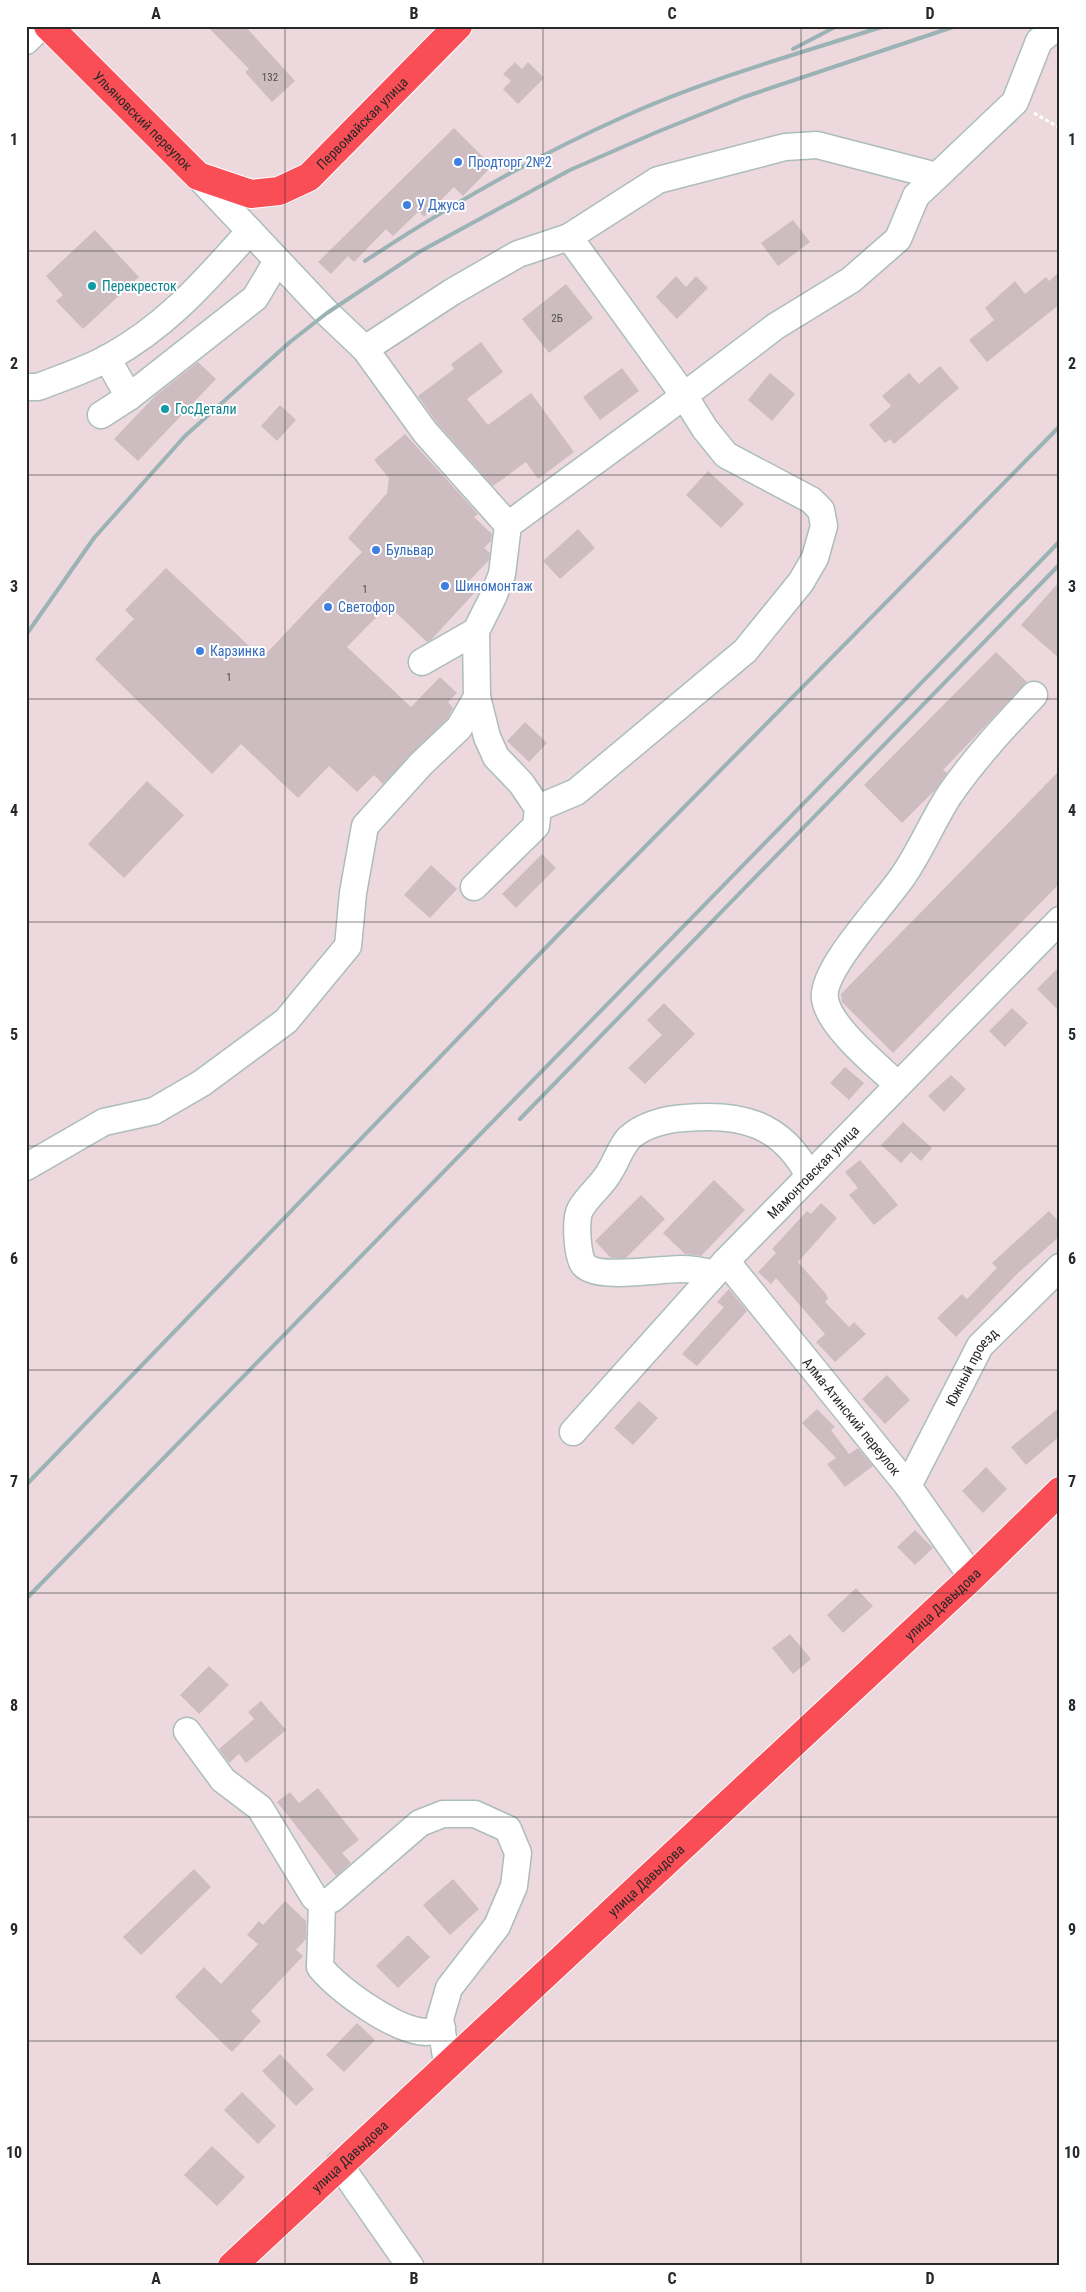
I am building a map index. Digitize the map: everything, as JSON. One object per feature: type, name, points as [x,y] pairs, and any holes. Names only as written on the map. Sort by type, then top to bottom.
[{"type":"main road","name":"Ульяновский переулок","points":[[48,26],[198,176],[251,194]]},
{"type":"main road","name":"Первомайская улица","points":[[251,194],[278,191],[309,177],[458,26]]},
{"type":"main road","name":"улица Давыдова","points":[[232,2266],[447,2063],[972,1577],[1060,1492]]},
{"type":"street","points":[[26,41],[41,26]]},
{"type":"street","points":[[474,887],[536,826],[538,808],[521,783],[496,757],[487,737],[477,697],[476,631],[502,574],[508,525],[776,326],[852,280],[898,239],[916,196],[1015,102],[1039,40],[1058,26]]},
{"type":"street","points":[[365,349],[452,292],[518,254],[569,237],[658,180],[785,147],[817,145],[937,176]]},
{"type":"street","points":[[198,176],[277,261],[365,349],[426,432],[508,525]]},
{"type":"street","points":[[26,387],[38,387],[107,358],[142,337],[185,303],[250,231]]},
{"type":"street","points":[[538,808],[576,792],[745,651],[802,582],[815,558],[824,526],[821,510],[811,500],[726,455],[705,429],[683,394],[569,237]]},
{"type":"street","points":[[101,415],[129,398],[207,334],[256,298],[277,261]]},
{"type":"street","points":[[185,303],[207,334]]},
{"type":"street","points":[[107,358],[129,398]]},
{"type":"street","points":[[422,662],[476,631]]},
{"type":"street","points":[[898,1085],[846,1036],[834,1018],[825,999],[829,976],[903,876],[950,794],[989,743],[1034,695]]},
{"type":"street","points":[[26,1167],[104,1122],[154,1111],[202,1084],[286,1021],[348,946],[353,893],[365,826],[421,764],[459,728],[477,697]]},
{"type":"street","name":"Мамонтовская улица","points":[[573,1432],[720,1268],[1060,920]]},
{"type":"street","points":[[720,1268],[615,1274],[598,1272],[584,1266],[578,1253],[579,1211],[610,1171],[617,1155],[630,1138],[648,1126],[676,1118],[735,1117],[757,1126],[788,1146],[800,1159],[809,1176]]},
{"type":"street","name":"Южный проезд","points":[[908,1486],[980,1346],[1060,1267]]},
{"type":"street","name":"Алма-Атинский переулок","points":[[720,1268],[908,1486],[972,1577]]},
{"type":"street","points":[[186,1731],[223,1780],[260,1808],[314,1897],[322,1903]]},
{"type":"street","points":[[322,1903],[332,1899],[420,1823],[443,1814],[475,1814],[508,1829],[518,1853],[514,1886],[497,1926],[448,1988],[440,2019],[447,2063]]},
{"type":"street","points":[[322,1903],[320,1967],[327,1975],[364,2004],[403,2026],[426,2032],[442,2028]]},
{"type":"street","points":[[339,2164],[410,2266]]},
{"type":"path","points":[[1015,102],[1060,128]]},
{"type":"building","points":[[207,26],[245,26],[295,81],[272,102],[245,72],[249,69]]},
{"type":"building","points":[[515,62],[522,69],[528,62],[544,78],[518,104],[503,89],[511,81],[503,74]]},
{"type":"building","points":[[454,128],[492,166],[463,196],[454,187],[424,217],[419,211],[393,236],[386,229],[354,262],[348,256],[331,274],[318,262]]},
{"type":"building","points":[[793,220],[810,242],[778,266],[761,243]]},
{"type":"building","name":"Перекресток","points":[[95,230],[139,277],[83,329],[56,301],[63,295],[46,276]]},
{"type":"building","points":[[1060,271],[1060,304],[987,362],[969,340],[994,320],[985,308],[1015,281],[1025,294],[1046,277],[1049,281]]},
{"type":"building","points":[[676,276],[686,287],[696,276],[708,288],[677,319],[656,297]]},
{"type":"building","points":[[566,284],[593,318],[549,353],[522,319]]},
{"type":"building","points":[[481,342],[503,372],[467,399],[488,425],[531,393],[574,452],[538,479],[526,462],[493,486],[437,423],[418,396],[454,369],[451,364]]},
{"type":"building","name":"ГосДетали","points":[[198,362],[216,379],[138,461],[114,439],[155,396]]},
{"type":"building","points":[[940,366],[959,388],[894,444],[890,439],[885,443],[869,425],[891,406],[882,396],[909,373],[919,384]]},
{"type":"building","points":[[622,368],[639,391],[600,420],[583,397]]},
{"type":"building","points":[[770,373],[795,394],[772,421],[748,400]]},
{"type":"building","points":[[280,405],[296,420],[277,441],[261,426]]},
{"type":"building","points":[[405,434],[478,514],[474,517],[492,534],[491,541],[484,548],[490,553],[489,560],[468,582],[477,590],[431,640],[427,642],[388,605],[347,647],[411,707],[440,677],[457,693],[448,702],[453,708],[447,719],[383,784],[374,775],[357,792],[329,766],[298,798],[241,744],[212,774],[95,659],[134,619],[125,610],[166,568],[262,658],[362,552],[348,538],[387,493],[389,478],[374,460]]},
{"type":"building","points":[[708,471],[744,504],[721,528],[686,495]]},
{"type":"building","points":[[578,529],[595,548],[560,579],[543,561]]},
{"type":"building","points":[[1060,581],[1060,659],[1021,625]]},
{"type":"building","points":[[996,652],[1027,682],[943,770],[947,773],[935,790],[902,823],[864,785]]},
{"type":"building","points":[[525,722],[547,743],[529,762],[507,741]]},
{"type":"building","points":[[1060,770],[1060,883],[893,1053],[842,1002],[841,994]]},
{"type":"building","points":[[147,781],[184,815],[124,878],[88,844]]},
{"type":"building","points":[[542,854],[556,868],[516,908],[502,894]]},
{"type":"building","points":[[431,865],[457,889],[430,918],[404,895]]},
{"type":"building","points":[[1060,966],[1060,1012],[1037,989]]},
{"type":"building","points":[[664,1003],[695,1034],[645,1084],[628,1068],[662,1035],[647,1020]]},
{"type":"building","points":[[1012,1008],[1028,1023],[1005,1047],[989,1031]]},
{"type":"building","points":[[845,1067],[864,1083],[849,1100],[830,1083]]},
{"type":"building","points":[[951,1075],[966,1089],[944,1112],[928,1096]]},
{"type":"building","points":[[903,1122],[932,1148],[921,1161],[911,1152],[901,1163],[881,1145]]},
{"type":"building","points":[[860,1160],[898,1205],[874,1225],[849,1195],[858,1188],[845,1172]]},
{"type":"building","points":[[714,1180],[745,1210],[701,1256],[685,1254],[663,1233]]},
{"type":"building","points":[[641,1195],[665,1219],[626,1258],[611,1258],[595,1241]]},
{"type":"building","points":[[821,1203],[837,1218],[798,1262],[826,1294],[828,1299],[825,1302],[849,1327],[854,1322],[866,1334],[835,1362],[816,1342],[825,1334],[776,1278],[771,1284],[758,1272],[776,1253],[772,1249],[807,1211],[811,1214]]},
{"type":"building","points":[[1049,1211],[1060,1223],[1060,1236],[1018,1273],[956,1337],[937,1318],[962,1294],[967,1299],[997,1268],[992,1263]]},
{"type":"building","points":[[729,1289],[747,1311],[697,1366],[682,1354],[724,1307],[717,1302]]},
{"type":"building","points":[[887,1375],[910,1400],[885,1424],[862,1399]]},
{"type":"building","points":[[639,1401],[658,1418],[633,1445],[614,1428]]},
{"type":"building","points":[[1060,1407],[1060,1436],[1026,1465],[1011,1447]]},
{"type":"building","points":[[817,1409],[835,1427],[831,1430],[849,1454],[858,1448],[873,1466],[845,1487],[827,1464],[836,1458],[802,1423]]},
{"type":"building","points":[[986,1467],[1007,1489],[983,1513],[962,1491]]},
{"type":"building","points":[[915,1530],[933,1548],[915,1565],[897,1547]]},
{"type":"building","points":[[856,1588],[873,1606],[843,1633],[827,1615]]},
{"type":"building","points":[[790,1634],[811,1659],[793,1674],[772,1648]]},
{"type":"building","points":[[209,1666],[229,1685],[199,1714],[180,1695]]},
{"type":"building","points":[[261,1701],[286,1730],[246,1763],[239,1754],[229,1763],[219,1749],[254,1719],[248,1712]]},
{"type":"building","points":[[318,1788],[359,1840],[342,1853],[351,1863],[336,1876],[277,1802],[290,1792],[299,1803]]},
{"type":"building","points":[[194,1869],[211,1887],[141,1955],[123,1937]]},
{"type":"building","points":[[453,1879],[479,1909],[450,1935],[423,1905]]},
{"type":"building","points":[[285,1901],[306,1921],[306,1939],[296,1950],[303,1956],[251,2011],[261,2021],[232,2052],[175,1997],[204,1967],[221,1984],[258,1944],[247,1935],[259,1921],[263,1925]]},
{"type":"building","points":[[408,1935],[430,1957],[398,1988],[376,1966]]},
{"type":"building","points":[[357,2023],[375,2040],[344,2072],[326,2055]]},
{"type":"building","points":[[280,2054],[314,2089],[296,2106],[262,2071]]},
{"type":"building","points":[[242,2092],[276,2126],[258,2144],[224,2110]]},
{"type":"building","points":[[212,2146],[245,2177],[217,2206],[184,2175]]},
{"type":"railway","points":[[793,49],[837,26]]},
{"type":"railway","points":[[365,261],[427,221],[491,184],[589,132],[655,103],[720,79],[885,26]]},
{"type":"railway","points":[[26,635],[94,538],[185,436],[290,342],[327,313],[419,252],[570,170],[657,132],[744,97],[956,26]]},
{"type":"railway","points":[[26,1485],[556,937],[1060,426]]},
{"type":"railway","points":[[26,1599],[1060,541]]},
{"type":"railway","points":[[520,1119],[1060,564]]},
{"type":"place","name":"Продторг 2№2","points":[[458,162]]},
{"type":"place","name":"У Джуса","points":[[407,205]]},
{"type":"place","name":"Перекресток","points":[[92,286]]},
{"type":"place","name":"ГосДетали","points":[[165,409]]},
{"type":"place","name":"Бульвар","points":[[376,550]]},
{"type":"place","name":"Шиномонтаж","points":[[445,586]]},
{"type":"place","name":"Светофор","points":[[328,607]]},
{"type":"place","name":"Карзинка","points":[[200,651]]}]
